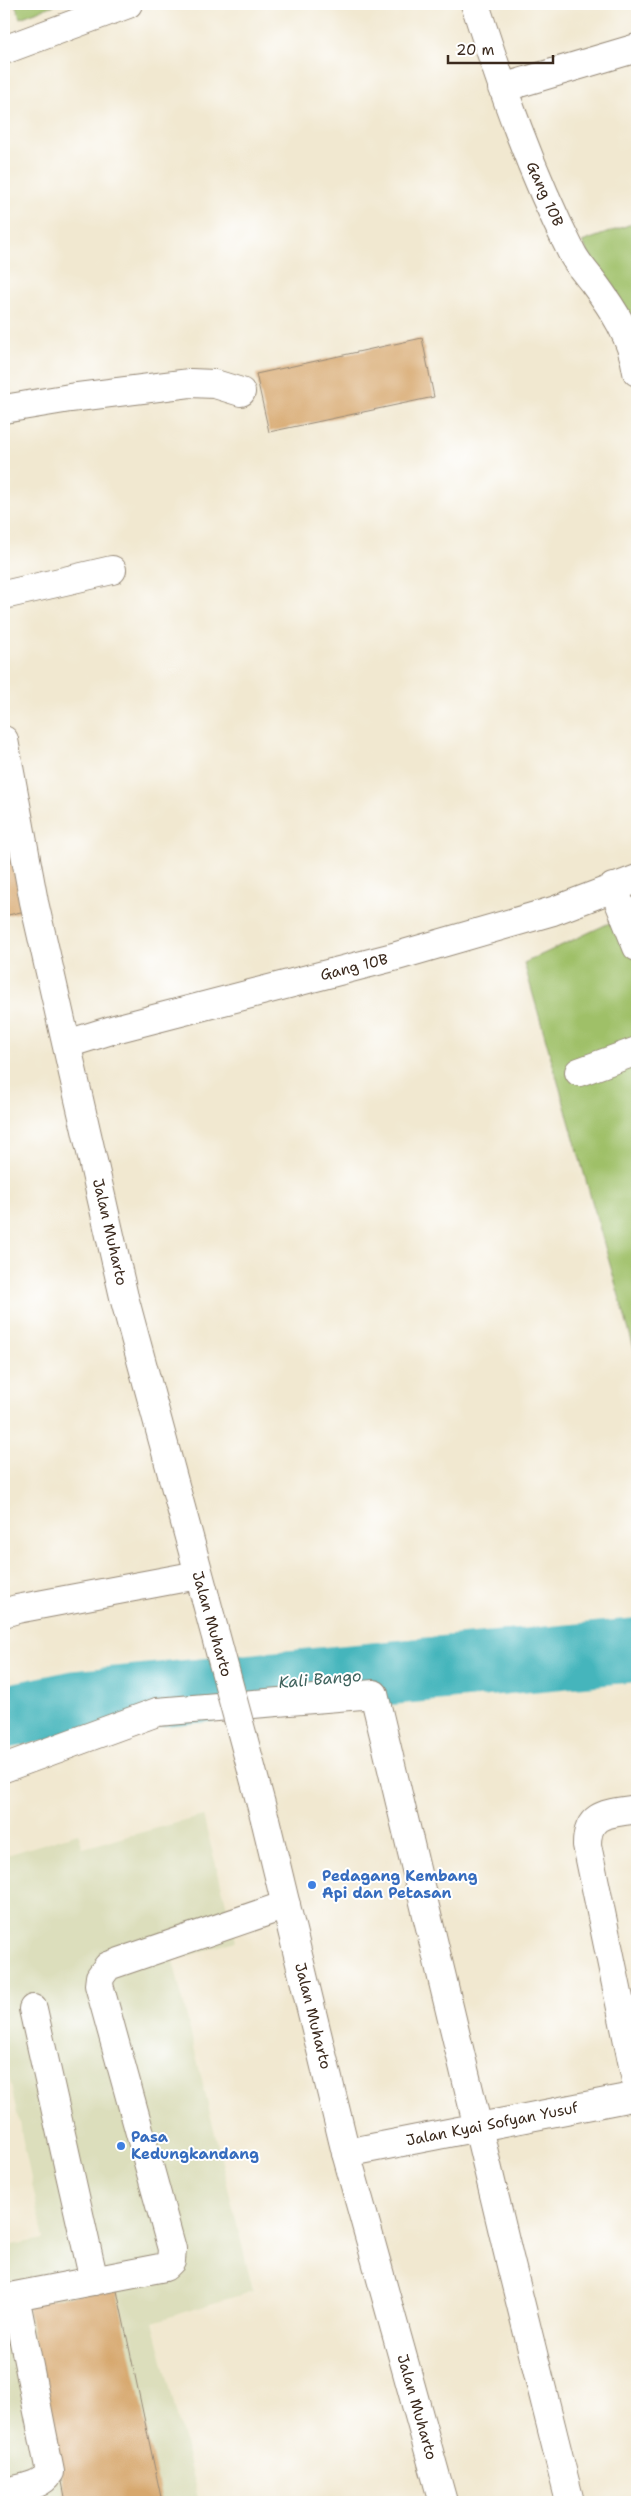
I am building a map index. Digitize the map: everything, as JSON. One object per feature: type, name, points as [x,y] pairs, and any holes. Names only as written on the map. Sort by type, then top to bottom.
[{"type":"street","points":[[4,50],[128,4]]},
{"type":"street","name":"Gang 10B","points":[[475,4],[502,88],[542,192],[572,254],[617,314],[635,358],[637,372]]},
{"type":"street","points":[[502,88],[637,48]]},
{"type":"street","points":[[4,409],[70,398],[190,383],[215,384],[241,392]]},
{"type":"street","points":[[4,595],[112,570]]},
{"type":"street","name":"Jalan Muharto","points":[[4,740],[34,902],[124,1297],[265,1819],[346,2153],[443,2502]]},
{"type":"street","points":[[625,883],[637,947]]},
{"type":"street","name":"Gang 10B","points":[[67,1044],[115,1029],[397,956],[553,910],[625,883]]},
{"type":"street","points":[[579,1072],[637,1051]]},
{"type":"street","points":[[4,1613],[17,1609],[202,1588]]},
{"type":"street","points":[[4,1768],[157,1712],[374,1694],[506,2247],[570,2502]]},
{"type":"street","points":[[637,1809],[595,1819],[587,1832],[586,1845],[637,2085]]},
{"type":"street","points":[[4,2492],[37,2484],[44,2480],[50,2472],[15,2296],[165,2266],[171,2261],[172,2249],[99,1985],[100,1976],[108,1966],[286,1905]]},
{"type":"street","points":[[33,2009],[94,2281]]},
{"type":"street","name":"Jalan Kyai Sofyan Yusuf","points":[[346,2153],[637,2096]]},
{"type":"shaded area","name":"Pasa Kedungkandang","points":[[203,1816],[236,1941],[173,1960],[253,2291],[153,2322],[199,2502],[4,2502],[4,2278],[11,2245],[44,2239],[4,2053],[4,1856],[78,1833],[83,1848]]},
{"type":"green space","points":[[15,4],[57,4],[20,18]]},
{"type":"green space","points":[[637,222],[637,330],[606,284],[582,242]]},
{"type":"green space","points":[[637,910],[637,1359],[524,963]]},
{"type":"building","points":[[422,338],[434,397],[269,432],[256,374]]},
{"type":"building","points":[[4,829],[25,911],[4,916]]},
{"type":"building","points":[[116,2286],[162,2502],[66,2502],[27,2305]]},
{"type":"waterway","name":"Kali Bango","points":[[4,1717],[77,1702],[637,1650]]},
{"type":"place","name":"Pedagang Kembang Api dan Petasan","points":[[312,1885]]},
{"type":"place","name":"Pasa Kedungkandang","points":[[121,2146]]}]
